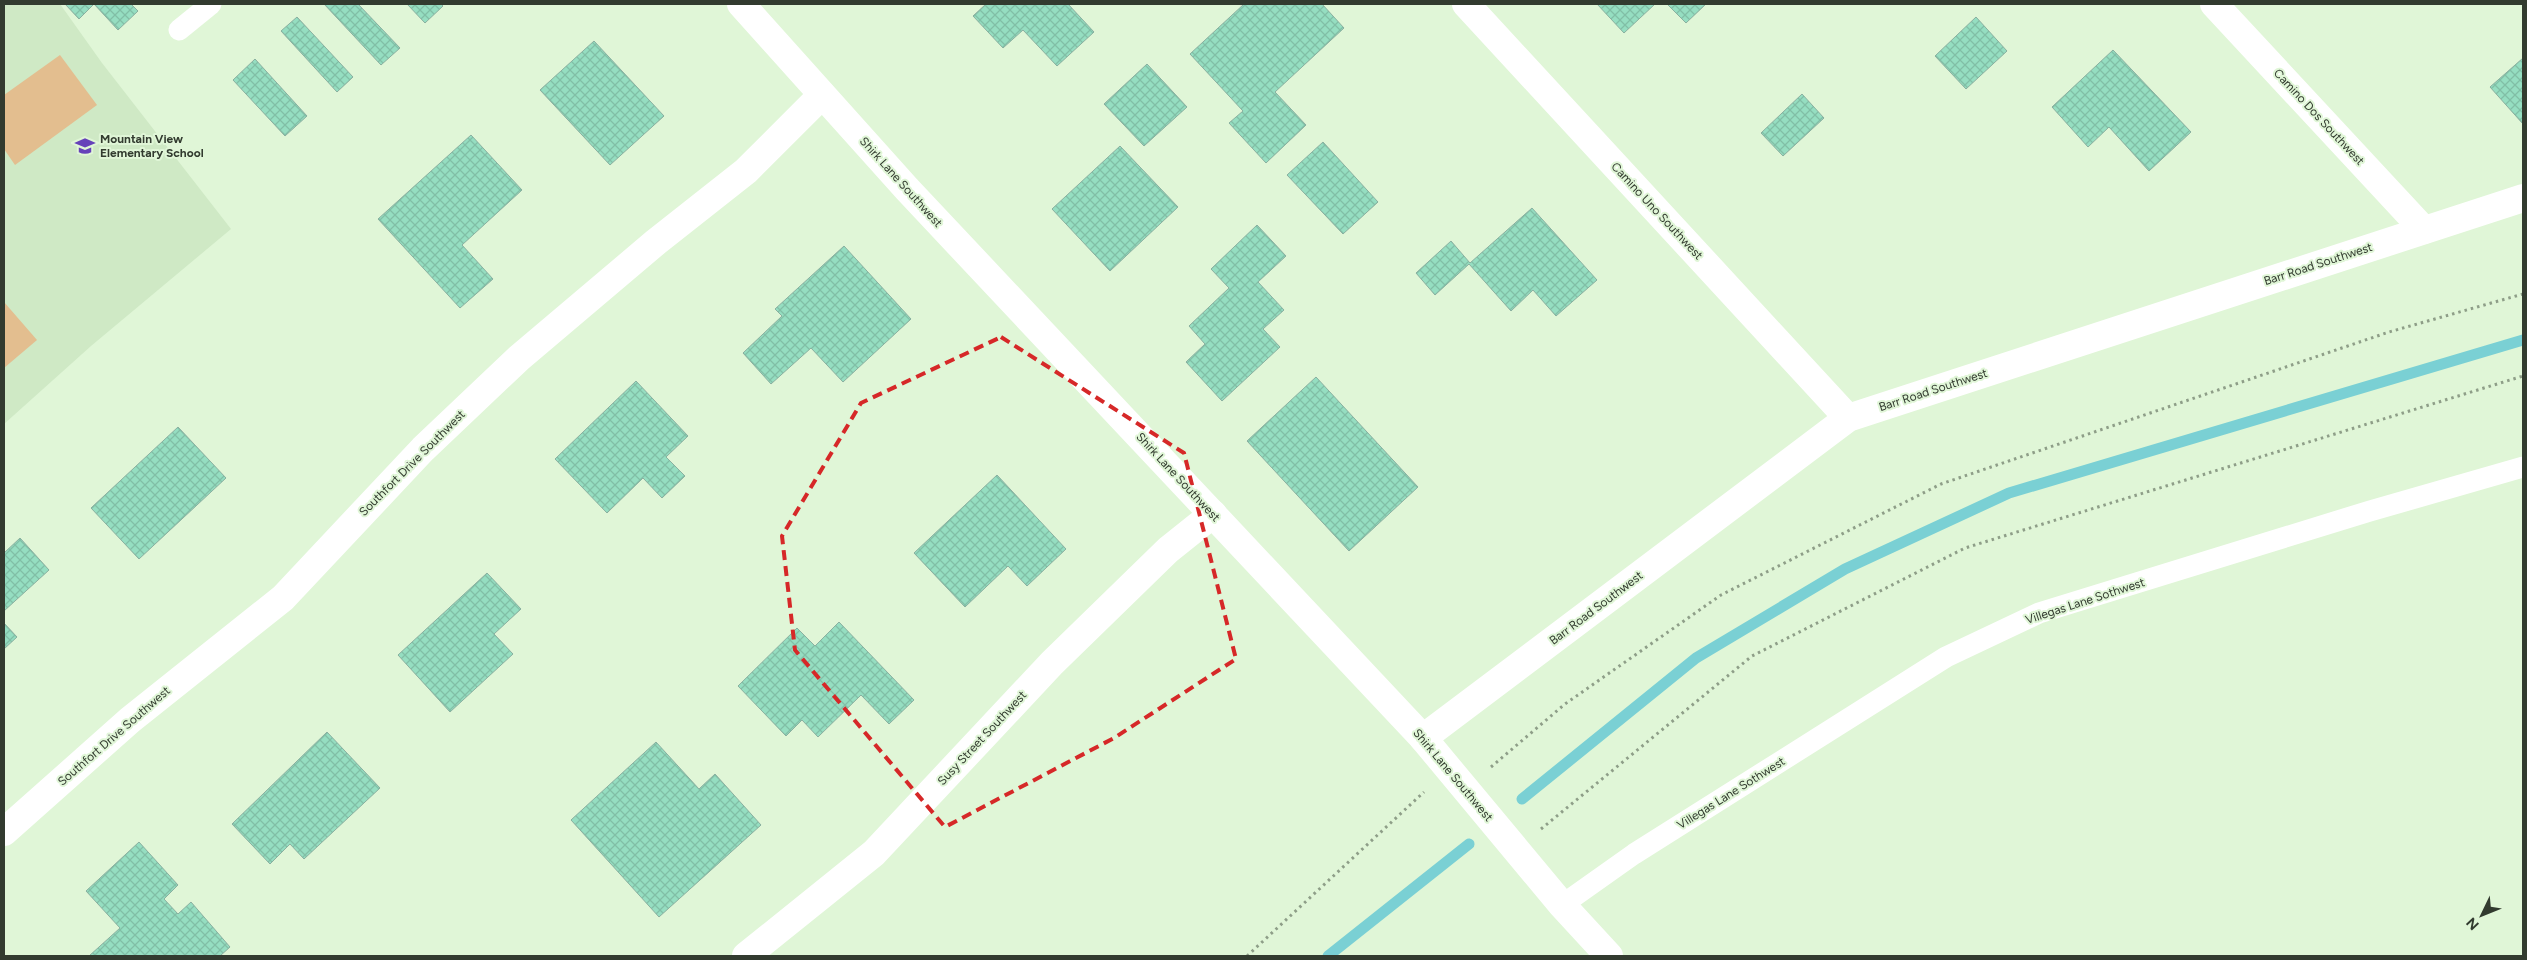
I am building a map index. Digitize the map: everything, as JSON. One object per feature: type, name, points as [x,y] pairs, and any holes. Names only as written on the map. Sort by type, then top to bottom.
[{"type":"street","name":"Shirk Lane Southwest","points":[[741,4],[907,189],[1423,738],[1562,906],[1609,956]]},
{"type":"street","name":"Camino Uno Southwest","points":[[1466,4],[1848,418]]},
{"type":"street","name":"Camino Dos Southwest","points":[[2214,4],[2424,230]]},
{"type":"street","name":"Southfort Drive Southwest","points":[[4,832],[130,720],[283,598],[423,449],[519,358],[656,242],[746,171],[822,95]]},
{"type":"street","name":"Barr Road Southwest","points":[[1423,738],[1848,418],[2523,198]]},
{"type":"street","name":"Susy Street Southwest","points":[[746,956],[874,853],[1052,663],[1168,550],[1213,514]]},
{"type":"lane","points":[[179,30],[211,4]]},
{"type":"lane","name":"Villegas Lane Sothwest","points":[[1562,906],[1634,854],[1946,657],[2039,613],[2370,511],[2523,467]]},
{"type":"path","points":[[1246,956],[1457,779],[1721,595],[1941,484],[2389,332],[2523,294]]},
{"type":"path","points":[[1515,850],[1752,656],[1965,548],[2523,376]]},
{"type":"highlighted area","points":[[1001,337],[1184,453],[1236,659],[1114,738],[945,827],[795,650],[782,536],[861,403]]},
{"type":"shaded area","name":"Mountain View Elementary School","points":[[4,4],[60,4],[102,63],[231,229],[91,346],[4,424]]},
{"type":"shaded area","points":[[60,55],[97,105],[15,165],[4,149],[4,95]]},
{"type":"shaded area","points":[[4,302],[37,340],[4,368]]},
{"type":"building","points":[[65,4],[94,4],[79,19]]},
{"type":"building","points":[[94,4],[131,4],[138,11],[118,30]]},
{"type":"building","points":[[324,4],[358,4],[400,48],[381,65]]},
{"type":"building","points":[[407,4],[441,4],[443,6],[425,23]]},
{"type":"building","points":[[986,4],[1068,4],[1094,32],[1057,66],[1023,30],[1003,48],[973,16]]},
{"type":"building","points":[[1244,4],[1322,4],[1344,28],[1275,92],[1306,125],[1266,163],[1229,123],[1243,111],[1190,54]]},
{"type":"building","points":[[1597,4],[1655,4],[1624,33]]},
{"type":"building","points":[[1667,4],[1706,4],[1686,23]]},
{"type":"building","points":[[297,17],[353,77],[337,92],[281,31]]},
{"type":"building","points":[[1976,17],[2007,51],[1966,89],[1935,56]]},
{"type":"building","points":[[594,41],[664,116],[610,165],[540,90]]},
{"type":"building","points":[[2113,50],[2191,132],[2149,171],[2109,127],[2088,147],[2052,107]]},
{"type":"building","points":[[2523,58],[2523,124],[2490,87]]},
{"type":"building","points":[[255,59],[307,116],[285,136],[233,80]]},
{"type":"building","points":[[1147,64],[1187,107],[1144,146],[1104,104]]},
{"type":"building","points":[[1802,94],[1824,118],[1783,156],[1761,133]]},
{"type":"building","points":[[471,135],[522,190],[462,245],[493,279],[460,308],[378,219]]},
{"type":"building","points":[[1323,142],[1378,202],[1343,234],[1287,175]]},
{"type":"building","points":[[1120,146],[1178,207],[1110,271],[1052,209]]},
{"type":"building","points":[[1532,208],[1597,280],[1556,316],[1533,290],[1511,311],[1469,264],[1435,295],[1416,273],[1451,241],[1470,263]]},
{"type":"building","points":[[1257,225],[1286,256],[1258,282],[1284,310],[1263,329],[1280,347],[1222,401],[1186,362],[1205,344],[1189,326],[1229,288],[1211,269]]},
{"type":"building","points":[[844,246],[911,319],[843,382],[811,348],[771,384],[743,353],[782,316],[775,309]]},
{"type":"building","points":[[1316,377],[1418,487],[1349,551],[1247,441]]},
{"type":"building","points":[[636,381],[688,436],[666,457],[685,476],[662,498],[643,478],[607,513],[555,459]]},
{"type":"building","points":[[178,427],[226,478],[139,559],[91,508]]},
{"type":"building","points":[[997,475],[1066,549],[1027,586],[1008,566],[965,607],[914,553]]},
{"type":"building","points":[[20,538],[49,570],[4,611],[4,553]]},
{"type":"building","points":[[487,573],[521,609],[494,634],[513,654],[450,712],[398,655]]},
{"type":"building","points":[[839,622],[914,700],[889,724],[861,695],[818,737],[802,720],[786,736],[738,686],[797,628],[815,646]]},
{"type":"building","points":[[4,623],[17,637],[4,649]]},
{"type":"building","points":[[327,732],[380,788],[304,859],[290,844],[270,864],[232,824]]},
{"type":"building","points":[[656,742],[699,789],[715,774],[761,825],[659,917],[571,820]]},
{"type":"building","points":[[139,842],[178,885],[164,899],[178,914],[191,902],[230,947],[220,956],[89,956],[120,928],[86,891]]},
{"type":"waterway","points":[[1522,799],[1696,658],[1845,569],[2009,493],[2523,340]]},
{"type":"waterway","points":[[1328,956],[1469,844]]},
{"type":"place","name":"Mountain View Elementary School","points":[[85,146]]}]
